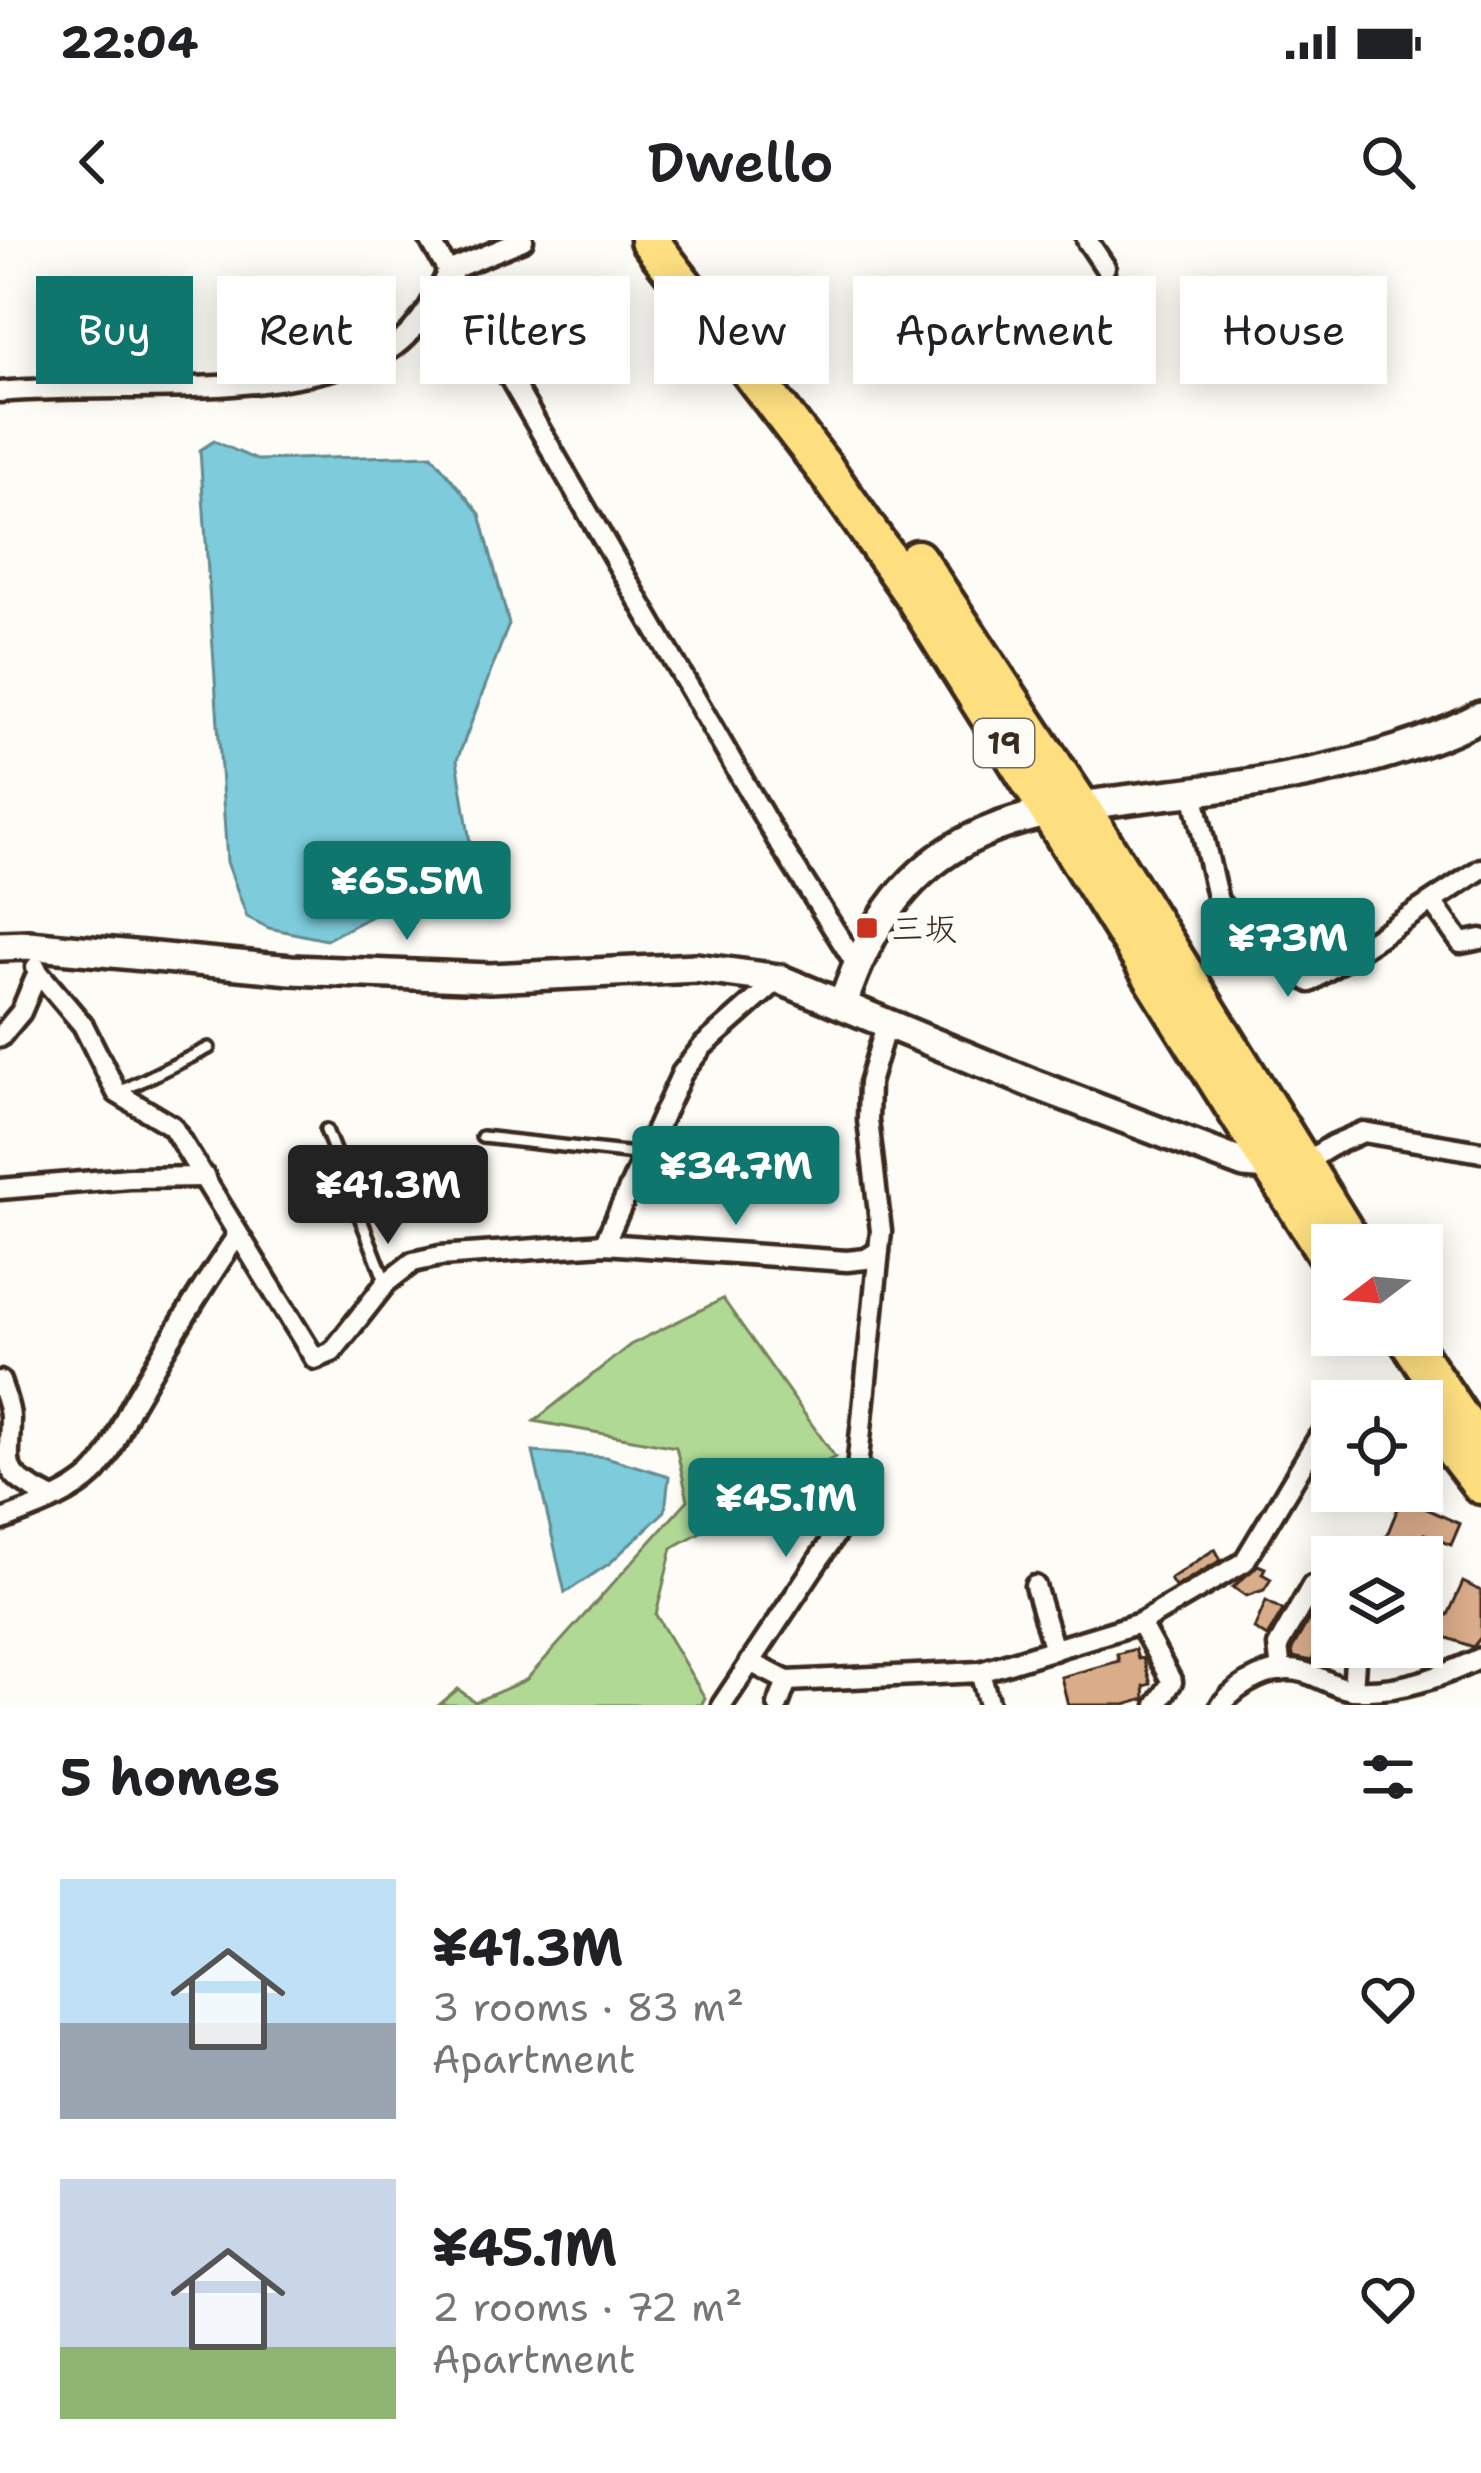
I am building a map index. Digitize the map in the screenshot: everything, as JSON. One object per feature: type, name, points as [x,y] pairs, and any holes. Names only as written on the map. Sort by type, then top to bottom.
[{"type":"highway","name":"19","points":[[649,240],[825,469],[1062,807],[1287,1165],[1336,1224]]},
{"type":"highway","name":"19","points":[[676,240],[946,599],[1062,807]]},
{"type":"highway","name":"19","points":[[1287,1165],[1314,1224]]},
{"type":"highway","points":[[1419,1356],[1481,1449]]},
{"type":"highway","points":[[1443,1435],[1481,1485]]},
{"type":"street","points":[[430,240],[778,841],[856,964]]},
{"type":"street","points":[[0,392],[216,387],[311,376],[379,356],[433,305],[448,271],[523,240]]},
{"type":"street","points":[[1087,240],[1106,266]]},
{"type":"street","points":[[843,1004],[856,964],[900,896],[933,861],[974,833],[1062,807],[1303,776],[1451,732],[1481,716]]},
{"type":"street","points":[[1193,792],[1218,901],[1245,931],[1310,982],[1481,869]]},
{"type":"street","points":[[1432,902],[1461,943],[1481,939]]},
{"type":"street","points":[[14,945],[291,970],[490,978],[695,968],[779,979],[1244,1164],[1287,1165],[1363,1132],[1481,1152]]},
{"type":"street","points":[[14,945],[83,1025],[116,1093],[172,1126],[315,1359],[332,1352],[386,1283],[413,1262],[440,1256],[604,1244],[847,1262],[879,1251]]},
{"type":"street","points":[[0,1037],[21,1012],[38,972]]},
{"type":"street","points":[[604,1244],[682,1073],[703,1046],[779,979]]},
{"type":"street","points":[[722,1705],[845,1520],[855,1489],[881,1231],[868,1120],[875,1054],[887,1022]]},
{"type":"street","points":[[0,1189],[129,1178],[205,1178]]},
{"type":"street","points":[[0,1521],[53,1499],[91,1476],[112,1449],[181,1319],[237,1235]]},
{"type":"street","points":[[0,1381],[10,1415],[7,1464],[17,1480],[53,1499]]},
{"type":"street","points":[[750,1662],[787,1681],[980,1672],[1140,1623],[1244,1562],[1311,1450]]},
{"type":"street","points":[[1034,1586],[1054,1650]]},
{"type":"street","points":[[1281,1671],[1278,1646],[1311,1588]]},
{"type":"street","points":[[1140,1623],[1172,1682],[1157,1705]]},
{"type":"street","points":[[1221,1705],[1239,1686],[1281,1671],[1300,1671],[1353,1690],[1435,1680],[1481,1658]]},
{"type":"street","points":[[1353,1690],[1354,1668]]},
{"type":"street","points":[[980,1672],[989,1705]]},
{"type":"street","points":[[778,1705],[787,1681]]},
{"type":"lane","points":[[116,1093],[209,1048]]},
{"type":"lane","points":[[326,1130],[386,1283]]},
{"type":"lane","points":[[482,1137],[644,1155]]},
{"type":"green space","points":[[723,1299],[835,1457],[672,1548],[656,1615],[705,1698],[701,1705],[439,1705],[458,1689],[475,1702],[526,1680],[688,1500],[676,1447],[534,1421],[630,1345]]},
{"type":"water","points":[[214,441],[257,460],[432,455],[480,514],[509,624],[457,760],[470,842],[430,885],[326,940],[269,928],[247,917],[227,862],[200,450]]},
{"type":"water","points":[[533,1452],[606,1457],[669,1476],[665,1511],[610,1563],[565,1593]]},
{"type":"building","points":[[1396,1512],[1433,1512],[1460,1524],[1451,1545],[1443,1542],[1443,1536],[1387,1536]]},
{"type":"building","points":[[1215,1549],[1221,1560],[1175,1587],[1170,1579]]},
{"type":"building","points":[[1258,1565],[1271,1579],[1264,1590],[1246,1596],[1233,1587]]},
{"type":"building","points":[[1463,1582],[1481,1591],[1481,1637],[1473,1647],[1443,1636],[1443,1612],[1448,1615]]},
{"type":"building","points":[[1266,1601],[1283,1610],[1267,1637],[1254,1629]]},
{"type":"building","points":[[1311,1615],[1311,1661],[1293,1657],[1292,1649]]},
{"type":"building","points":[[1135,1649],[1151,1684],[1144,1686],[1145,1699],[1125,1705],[1068,1705],[1061,1677],[1119,1661],[1117,1654]]},
{"type":"place","name":"三坂","points":[[867,928]]}]
